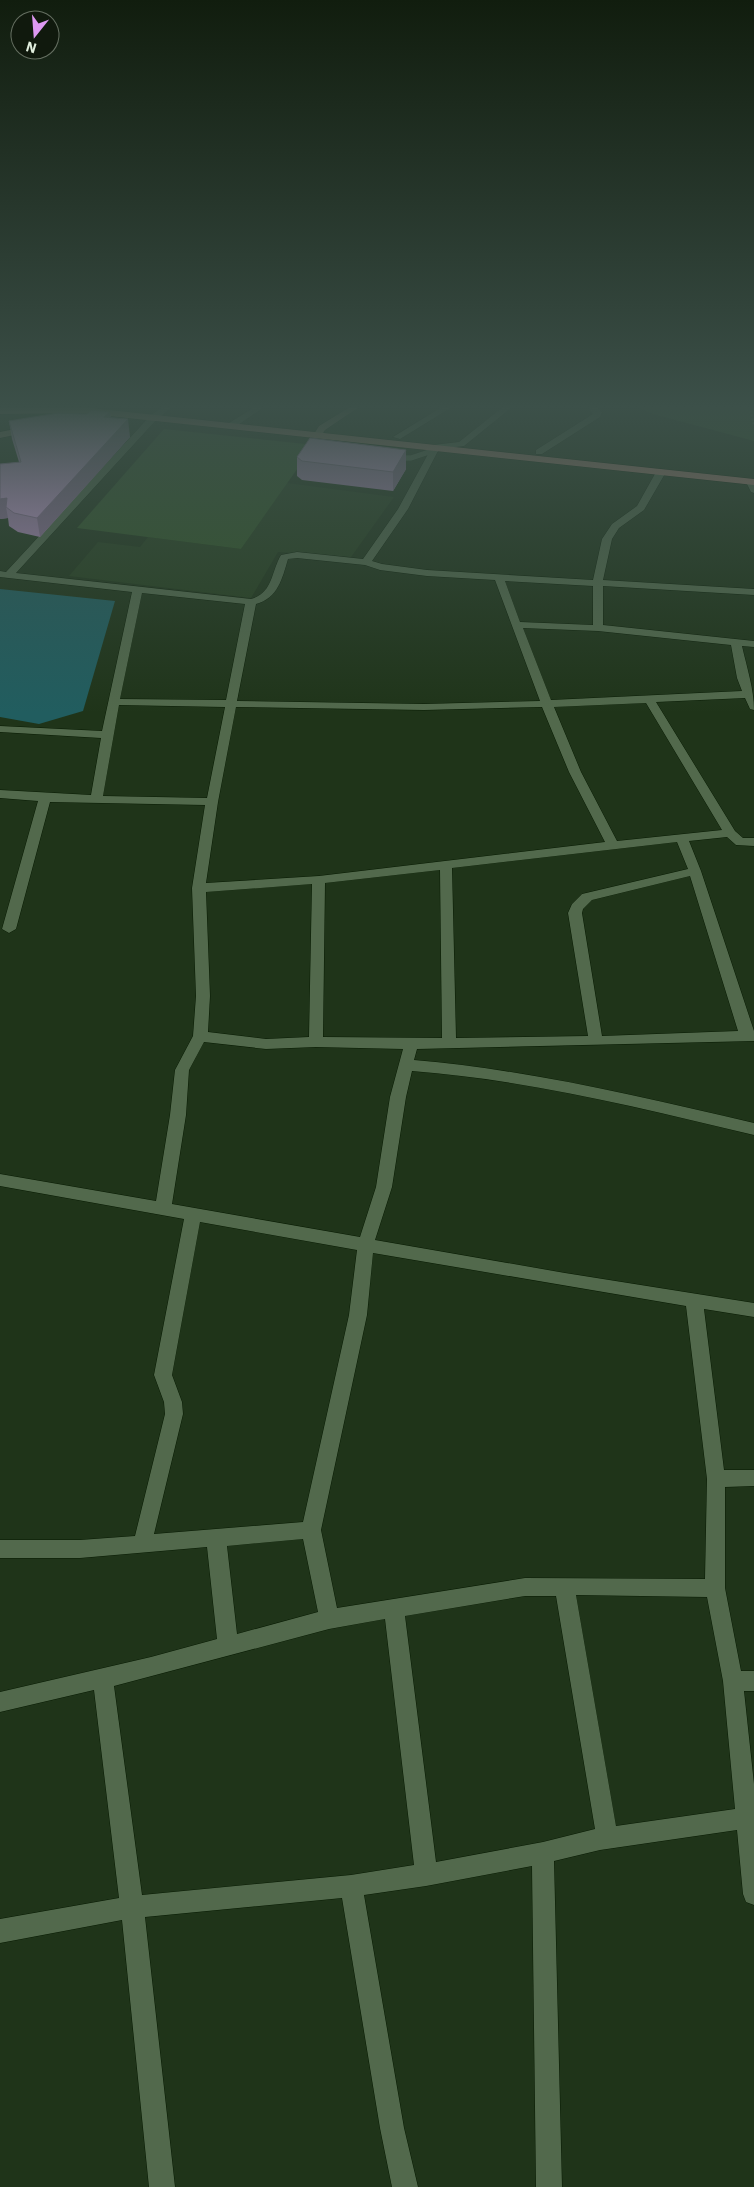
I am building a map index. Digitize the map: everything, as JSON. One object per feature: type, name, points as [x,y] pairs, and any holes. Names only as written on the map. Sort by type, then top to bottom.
[{"type":"street","points":[[4,575],[68,509]]},
{"type":"street","points":[[366,562],[402,509]]},
{"type":"street","points":[[598,628],[598,582],[607,540],[615,526],[639,509]]},
{"type":"street","points":[[4,575],[138,588],[252,602],[261,600],[273,590],[284,557],[289,555],[366,562],[371,566],[398,570],[754,592]]},
{"type":"street","points":[[499,577],[547,704],[584,793],[613,845]]},
{"type":"street","points":[[96,799],[113,702],[138,588]]},
{"type":"street","points":[[163,1210],[178,1115],[182,1070],[200,1036],[203,996],[199,888],[212,802],[252,602]]},
{"type":"street","points":[[517,625],[598,628],[754,644]]},
{"type":"street","points":[[736,642],[743,678],[752,694],[754,707]]},
{"type":"street","points":[[113,702],[424,707],[547,704],[752,694]]},
{"type":"street","points":[[649,699],[730,834],[740,842],[754,842]]},
{"type":"street","points":[[0,729],[107,735]]},
{"type":"street","points":[[0,794],[45,798],[212,802]]},
{"type":"street","points":[[9,929],[45,798]]},
{"type":"street","points":[[199,888],[319,880],[613,845],[730,834]]},
{"type":"street","points":[[200,1036],[266,1044],[316,1042],[412,1044],[750,1036],[695,871],[682,838]]},
{"type":"street","points":[[446,865],[449,1042]]},
{"type":"street","points":[[596,1041],[575,913],[577,907],[586,897],[695,871]]},
{"type":"street","points":[[316,1042],[319,880]]},
{"type":"street","points":[[329,1619],[311,1530],[358,1315],[366,1244],[384,1187],[398,1097],[412,1044]]},
{"type":"street","points":[[406,1065],[483,1073],[562,1086],[629,1099],[754,1129]]},
{"type":"street","points":[[0,1180],[163,1210],[754,1310]]},
{"type":"street","points":[[142,1545],[174,1414],[173,1402],[163,1375],[193,1214]]},
{"type":"street","points":[[694,1301],[716,1479],[715,1588],[744,1681],[754,1894]]},
{"type":"street","points":[[716,1479],[754,1478]]},
{"type":"street","points":[[0,1549],[80,1549],[311,1530]]},
{"type":"street","points":[[216,1538],[228,1646]]},
{"type":"street","points":[[0,1702],[103,1679],[329,1619],[516,1588],[564,1586],[715,1588]]},
{"type":"street","points":[[564,1586],[607,1837]]},
{"type":"street","points":[[394,1609],[426,1875]]},
{"type":"street","points":[[103,1679],[132,1907],[162,2187]]},
{"type":"street","points":[[0,1931],[132,1907],[351,1886],[426,1875],[543,1853],[607,1837],[750,1817]]},
{"type":"street","points":[[543,1853],[549,2187]]},
{"type":"street","points":[[351,1886],[392,2128],[405,2187]]},
{"type":"shaded area","points":[[94,509],[269,509],[241,549],[77,528]]},
{"type":"shaded area","points":[[269,509],[385,509],[351,557],[278,552],[251,598],[69,576],[98,542],[140,547],[148,537],[241,549]]},
{"type":"water","points":[[0,589],[115,601],[83,711],[39,724],[0,717]]},
{"type":"building","points":[[9,509],[45,509],[37,518],[14,513]]}]
